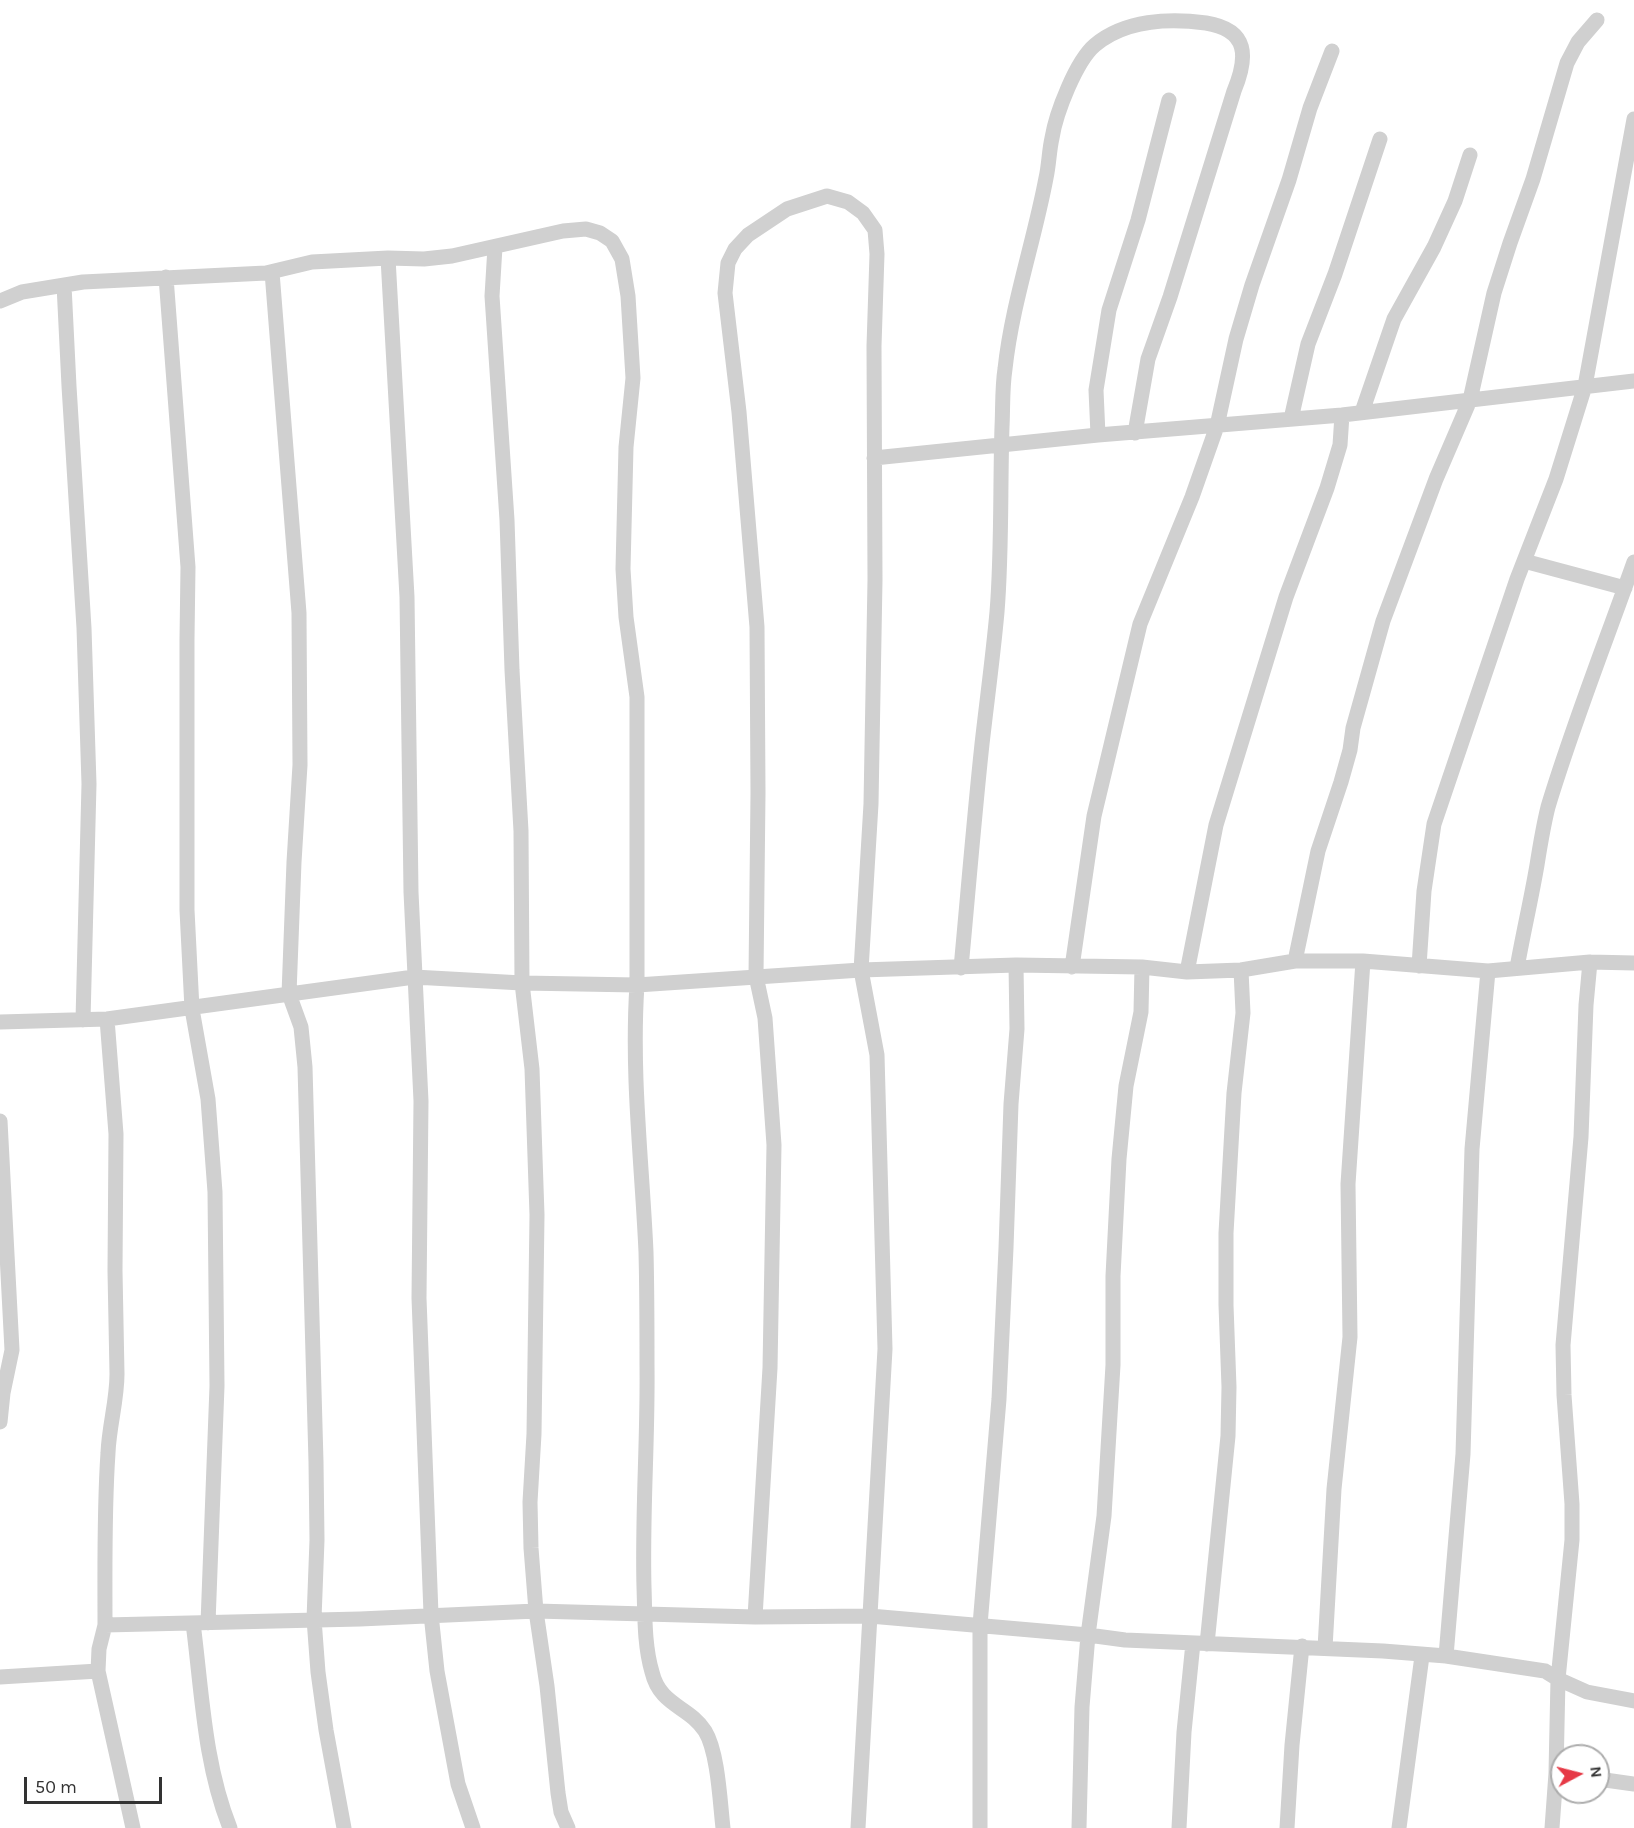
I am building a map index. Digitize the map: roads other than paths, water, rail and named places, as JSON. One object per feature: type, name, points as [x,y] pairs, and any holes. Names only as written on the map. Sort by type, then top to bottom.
[{"type":"street","points":[[1295,961],[1318,851],[1341,782],[1350,750],[1353,728],[1383,621],[1436,479],[1470,400],[1494,293],[1509,243],[1533,179],[1563,72],[1578,42],[1597,20]]},
{"type":"street","points":[[961,968],[997,611],[1004,371],[1015,306],[1036,228],[1052,136],[1061,103],[1078,68],[1094,46],[1124,29],[1153,22],[1190,21],[1215,25],[1230,30],[1239,41],[1244,54],[1242,72],[1148,359],[1135,433]]},
{"type":"street","points":[[1072,967],[1094,816],[1140,624],[1192,497],[1217,426],[1236,339],[1252,285],[1289,180],[1310,108],[1332,51]]},
{"type":"street","points":[[1098,435],[1096,390],[1109,310],[1138,220],[1170,100]]},
{"type":"street","points":[[1419,966],[1424,891],[1434,824],[1524,561],[1556,479],[1585,386],[1634,119]]},
{"type":"street","points":[[1291,419],[1308,344],[1335,274],[1380,139]]},
{"type":"street","points":[[1362,412],[1394,319],[1434,247],[1455,201],[1470,155]]},
{"type":"street","points":[[755,1617],[770,1368],[774,1145],[765,1018],[756,976],[757,627],[739,412],[728,328],[726,283],[728,263],[735,249],[748,235],[787,208],[827,196],[848,202],[863,213],[875,231],[877,254],[874,346],[875,580],[871,804],[861,970],[877,1055],[885,1349],[858,1828]]},
{"type":"street","points":[[0,301],[22,292],[105,280],[272,272],[312,262],[452,256],[586,228],[612,241],[622,259],[628,296],[633,378],[626,447],[623,569],[626,618],[637,697],[637,986],[634,1031],[646,1252],[647,1367],[643,1560],[645,1614],[652,1673],[660,1692],[676,1707],[695,1718],[706,1732],[712,1748],[723,1828]]},
{"type":"street","points":[[495,247],[492,296],[507,520],[521,831],[522,983],[532,1069],[537,1215],[534,1434],[530,1502],[536,1611],[547,1686],[558,1793],[561,1812],[568,1828]]},
{"type":"street","points":[[388,258],[407,597],[408,780],[414,977],[422,1101],[419,1298],[431,1614],[437,1671],[458,1784],[473,1828]]},
{"type":"street","points":[[272,272],[295,548],[301,654],[300,765],[289,994],[301,1027],[305,1067],[316,1462],[317,1540],[314,1619],[326,1730],[344,1828]]},
{"type":"street","points":[[166,277],[189,567],[188,910],[192,1009],[208,1099],[215,1192],[217,1386],[201,1623],[209,1755],[214,1782],[230,1828]]},
{"type":"street","points":[[64,285],[84,628],[88,784],[83,1020]]},
{"type":"street","points":[[874,458],[1098,435],[1342,415],[1634,381]]},
{"type":"street","points":[[1187,972],[1216,825],[1286,597],[1327,488],[1340,445],[1342,415]]},
{"type":"street","points":[[1524,561],[1625,588]]},
{"type":"street","points":[[1517,968],[1540,838],[1548,807],[1596,663],[1634,562]]},
{"type":"street","points":[[0,1022],[107,1019],[414,977],[637,986],[861,970],[1016,965],[1142,967],[1187,972],[1241,970],[1295,961],[1363,961],[1488,970],[1590,962],[1634,963]]},
{"type":"street","points":[[1325,1648],[1335,1477],[1350,1337],[1348,1184],[1363,961]]},
{"type":"street","points":[[1559,1744],[1558,1679],[1572,1540],[1563,1345],[1581,1137],[1590,962]]},
{"type":"street","points":[[980,1828],[980,1625],[999,1388],[1011,1104],[1017,1029],[1016,965]]},
{"type":"street","points":[[1079,1828],[1082,1707],[1088,1635],[1104,1516],[1113,1365],[1113,1276],[1119,1159],[1126,1086],[1141,1011],[1142,967]]},
{"type":"street","points":[[1179,1828],[1184,1732],[1200,1643],[1228,1436],[1226,1233],[1234,1093],[1243,1012],[1241,970]]},
{"type":"street","points":[[1446,1656],[1463,1454],[1472,1149],[1488,970]]},
{"type":"street","points":[[107,1019],[117,1154],[115,1271],[117,1391],[108,1449],[105,1625],[99,1648],[98,1671],[133,1828]]},
{"type":"street","points":[[0,1121],[12,1350],[3,1392],[0,1422]]},
{"type":"street","points":[[105,1625],[536,1611],[755,1617],[870,1616],[1125,1640],[1302,1646],[1446,1656],[1545,1671],[1587,1692],[1634,1701]]},
{"type":"street","points":[[1287,1828],[1292,1745],[1302,1646]]},
{"type":"street","points":[[1399,1828],[1416,1687],[1422,1656]]},
{"type":"street","points":[[0,1677],[98,1671]]},
{"type":"street","points":[[1610,1781],[1634,1784]]},
{"type":"street","points":[[1552,1828],[1555,1804]]}]
